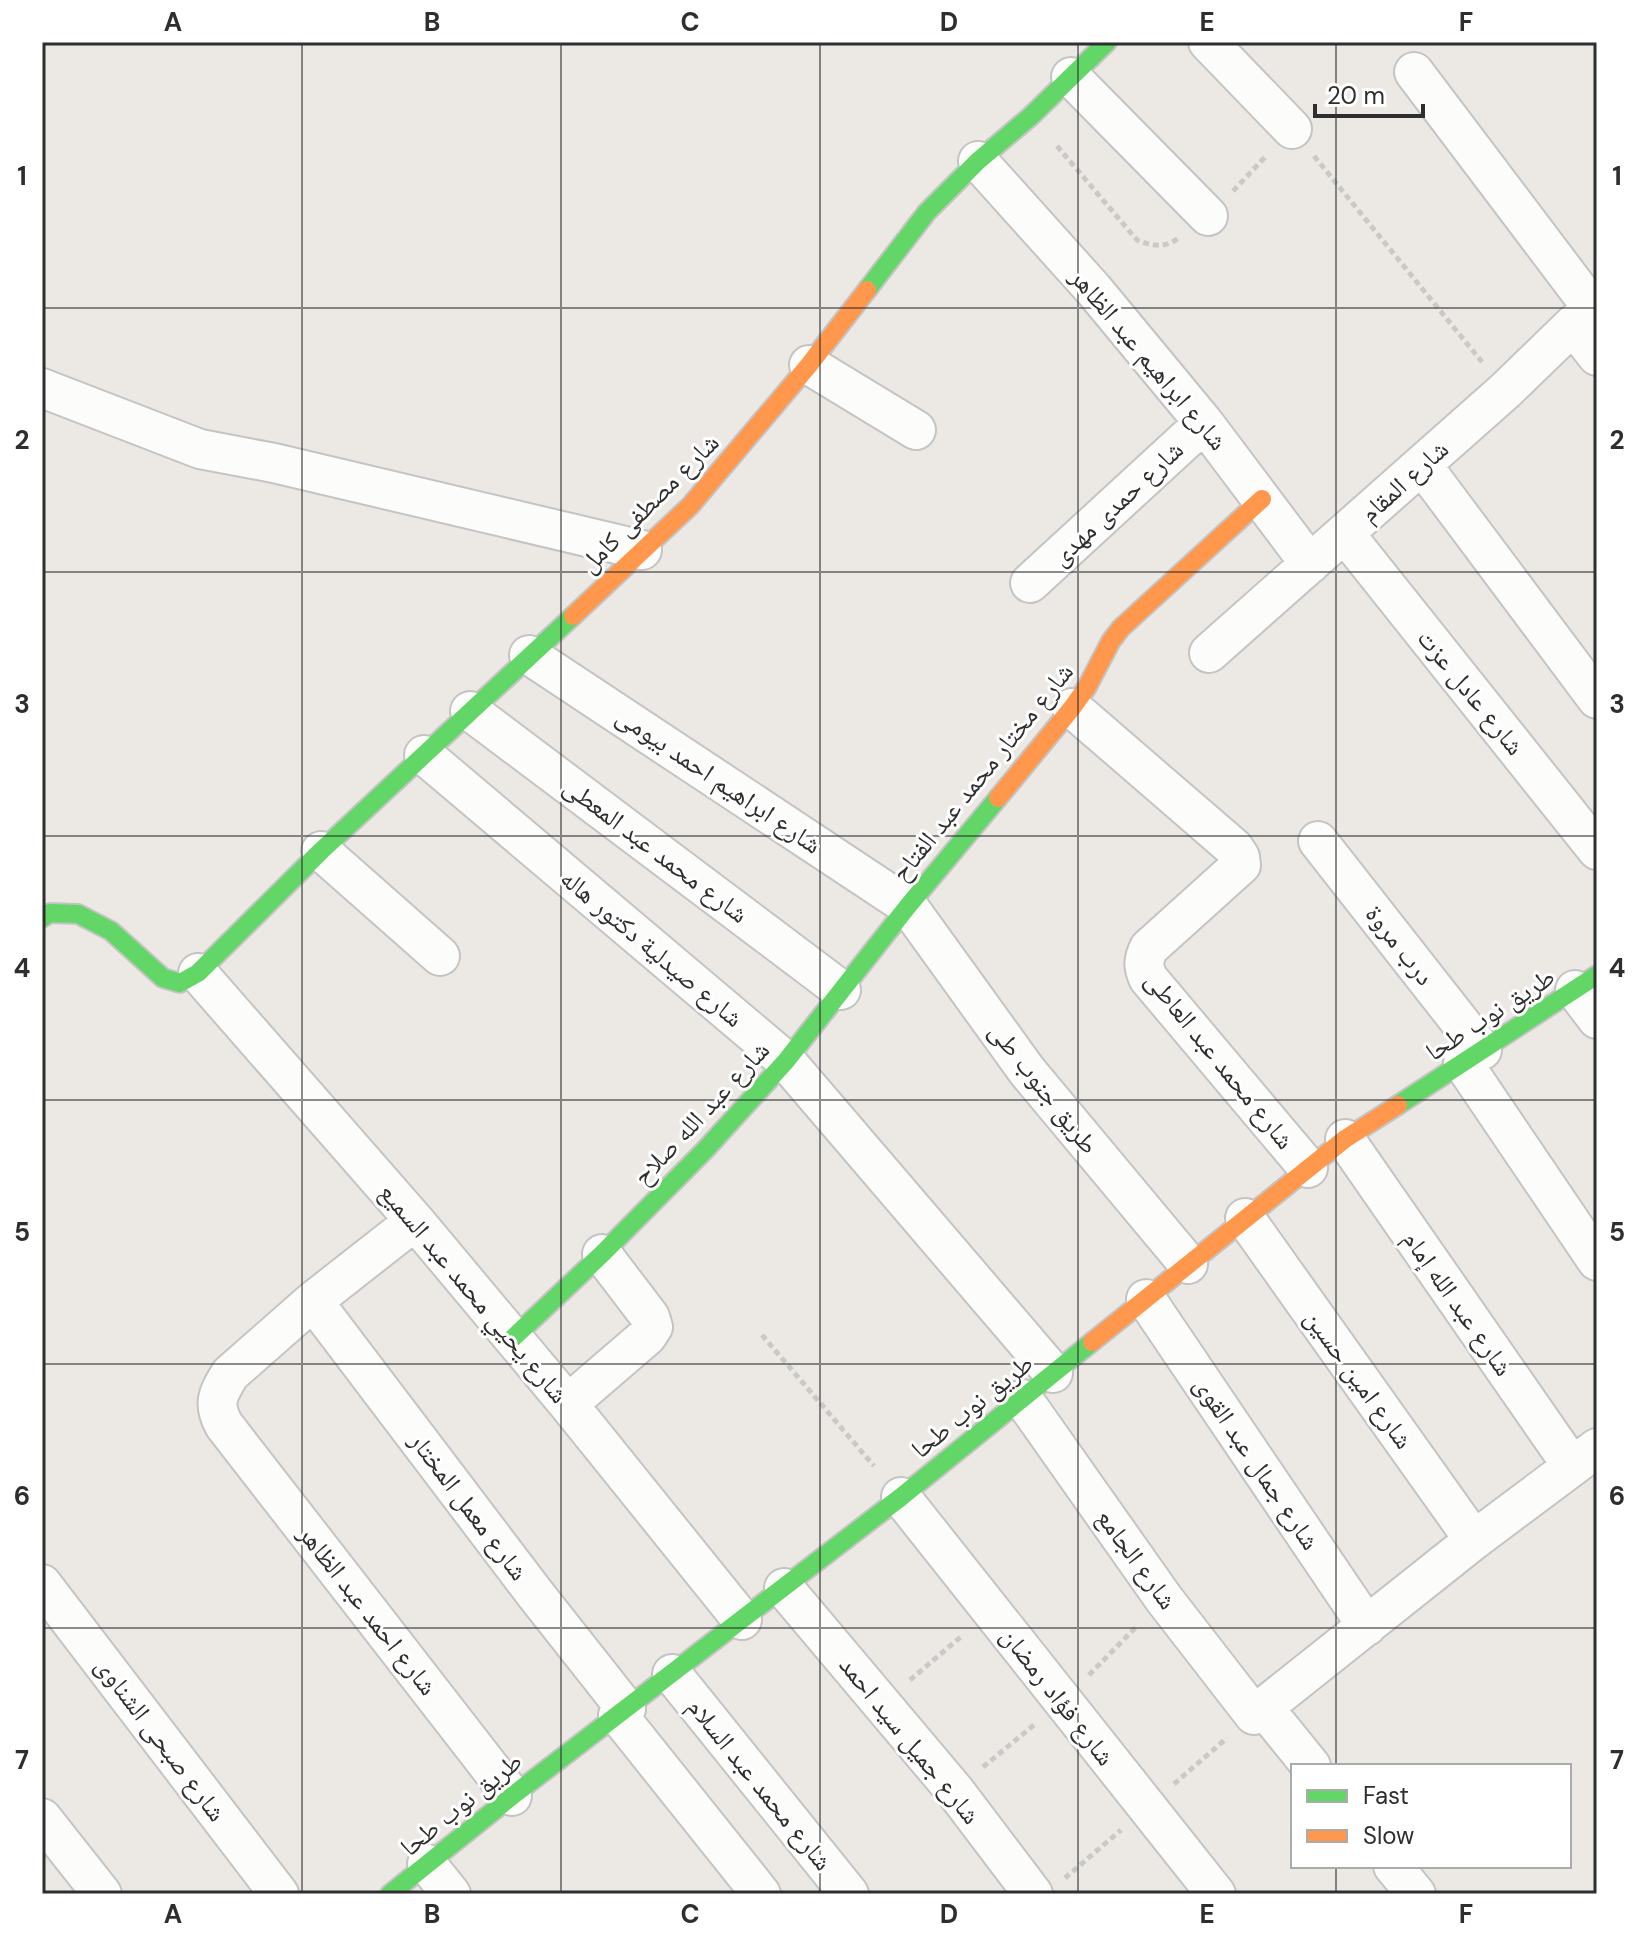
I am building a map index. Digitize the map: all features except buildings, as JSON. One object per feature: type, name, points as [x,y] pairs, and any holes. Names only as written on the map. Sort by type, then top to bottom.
[{"type":"street","name":"شارع مصطفى كامل","points":[[198,973],[321,851],[690,506],[809,365],[927,212],[1107,42]]},
{"type":"street","points":[[1208,42],[1292,129]]},
{"type":"street","points":[[1414,72],[1587,313],[1597,356]]},
{"type":"street","points":[[1071,77],[1208,216]]},
{"type":"street","name":"شارع ابراهيم عبد الظاهر","points":[[978,161],[1094,290],[1204,423],[1310,564]]},
{"type":"street","name":"شارع المقام","points":[[1209,653],[1506,390],[1587,313]]},
{"type":"street","points":[[809,365],[916,430]]},
{"type":"street","points":[[42,388],[200,449],[274,463],[642,550]]},
{"type":"street","name":"شارع حمدى مهدى","points":[[1030,583],[1204,423]]},
{"type":"street","points":[[1422,465],[1597,699]]},
{"type":"street","name":"شارع مختار محمد عبد الفتاح","points":[[908,906],[1072,708],[1121,628],[1262,499]]},
{"type":"street","name":"شارع عادل عزت","points":[[1345,534],[1597,850]]},
{"type":"street","name":"شارع ابراهيم احمد بيومى","points":[[529,655],[908,906]]},
{"type":"street","name":"شارع محمد عبد العاطى","points":[[1072,708],[1234,848],[1240,857],[1241,865],[1149,948],[1143,959],[1144,968],[1148,978],[1308,1168]]},
{"type":"street","name":"شارع محمد عبد المعطى","points":[[470,711],[841,990]]},
{"type":"street","name":"شارع صيدلية دكتور هاله","points":[[424,755],[786,1061],[1053,1373]]},
{"type":"street","name":"درب مروة","points":[[1318,841],[1472,1056],[1597,1261]]},
{"type":"street","points":[[321,851],[440,956]]},
{"type":"street","name":"شارع عبد الله صلاح","points":[[513,1338],[705,1150],[786,1061],[908,906]]},
{"type":"street","name":"طريق جنوب طى","points":[[908,906],[1027,1071],[1188,1264]]},
{"type":"street","points":[[42,918],[50,913],[78,914],[111,931],[163,978],[180,983],[198,973]]},
{"type":"street","name":"شارع يحيي محمد عبد السميع","points":[[198,973],[415,1221],[742,1620]]},
{"type":"street","name":"طريق نوب طحا","points":[[390,1894],[512,1796],[901,1497],[1345,1139],[1472,1056],[1590,994]]},
{"type":"street","name":"شارع عبد الله إمام","points":[[1345,1139],[1584,1457]]},
{"type":"street","name":"شارع امين حسين","points":[[1245,1218],[1474,1540]]},
{"type":"street","points":[[313,1301],[415,1221]]},
{"type":"street","points":[[568,1404],[647,1336],[653,1327],[650,1317],[602,1254]]},
{"type":"street","name":"شارع جمال عبد القوى","points":[[1146,1299],[1367,1626]]},
{"type":"street","name":"شارع احمد عبد الظاهر","points":[[313,1301],[230,1374],[218,1399],[217,1411],[224,1425],[512,1796]]},
{"type":"street","name":"شارع معمل المختار","points":[[313,1301],[761,1894]]},
{"type":"street","name":"شارع الجامع","points":[[1023,1399],[1164,1599],[1259,1711],[1309,1764]]},
{"type":"street","points":[[1259,1711],[1584,1457]]},
{"type":"street","name":"شارع فؤاد رمضان","points":[[901,1497],[1216,1894]]},
{"type":"street","name":"شارع صبحى الشناوى","points":[[42,1584],[279,1894]]},
{"type":"street","name":"شارع جميل سيد احمد","points":[[784,1588],[955,1791],[1033,1894]]},
{"type":"street","name":"شارع محمد عبد السلام","points":[[672,1674],[849,1894]]},
{"type":"street","points":[[42,1818],[102,1894]]},
{"type":"street","points":[[427,1864],[451,1894]]},
{"type":"street","points":[[1395,1868],[1416,1894]]},
{"type":"path","points":[[1031,116],[1137,240],[1152,246],[1172,243],[1208,216],[1292,129],[1506,390]]},
{"type":"path","points":[[762,1335],[901,1497]]},
{"type":"path","points":[[955,1791],[1063,1701],[1164,1599]]},
{"type":"path","points":[[881,1703],[992,1611]]},
{"type":"traffic: fast","points":[[867,290],[927,212],[1107,42]]},
{"type":"traffic: fast","points":[[42,918],[50,913],[78,914],[111,931],[163,978],[180,983],[198,973],[321,851],[573,616]]},
{"type":"traffic: fast","points":[[513,1338],[705,1150],[786,1061],[998,798]]},
{"type":"traffic: fast","points":[[1398,1105],[1597,975]]},
{"type":"traffic: fast","points":[[390,1894],[512,1796],[901,1497],[1092,1342]]},
{"type":"traffic: slow","points":[[573,616],[690,506],[809,365],[867,290]]},
{"type":"traffic: slow","points":[[998,798],[1072,708],[1121,628],[1262,499]]},
{"type":"traffic: slow","points":[[1092,1342],[1345,1139],[1398,1105]]}]
